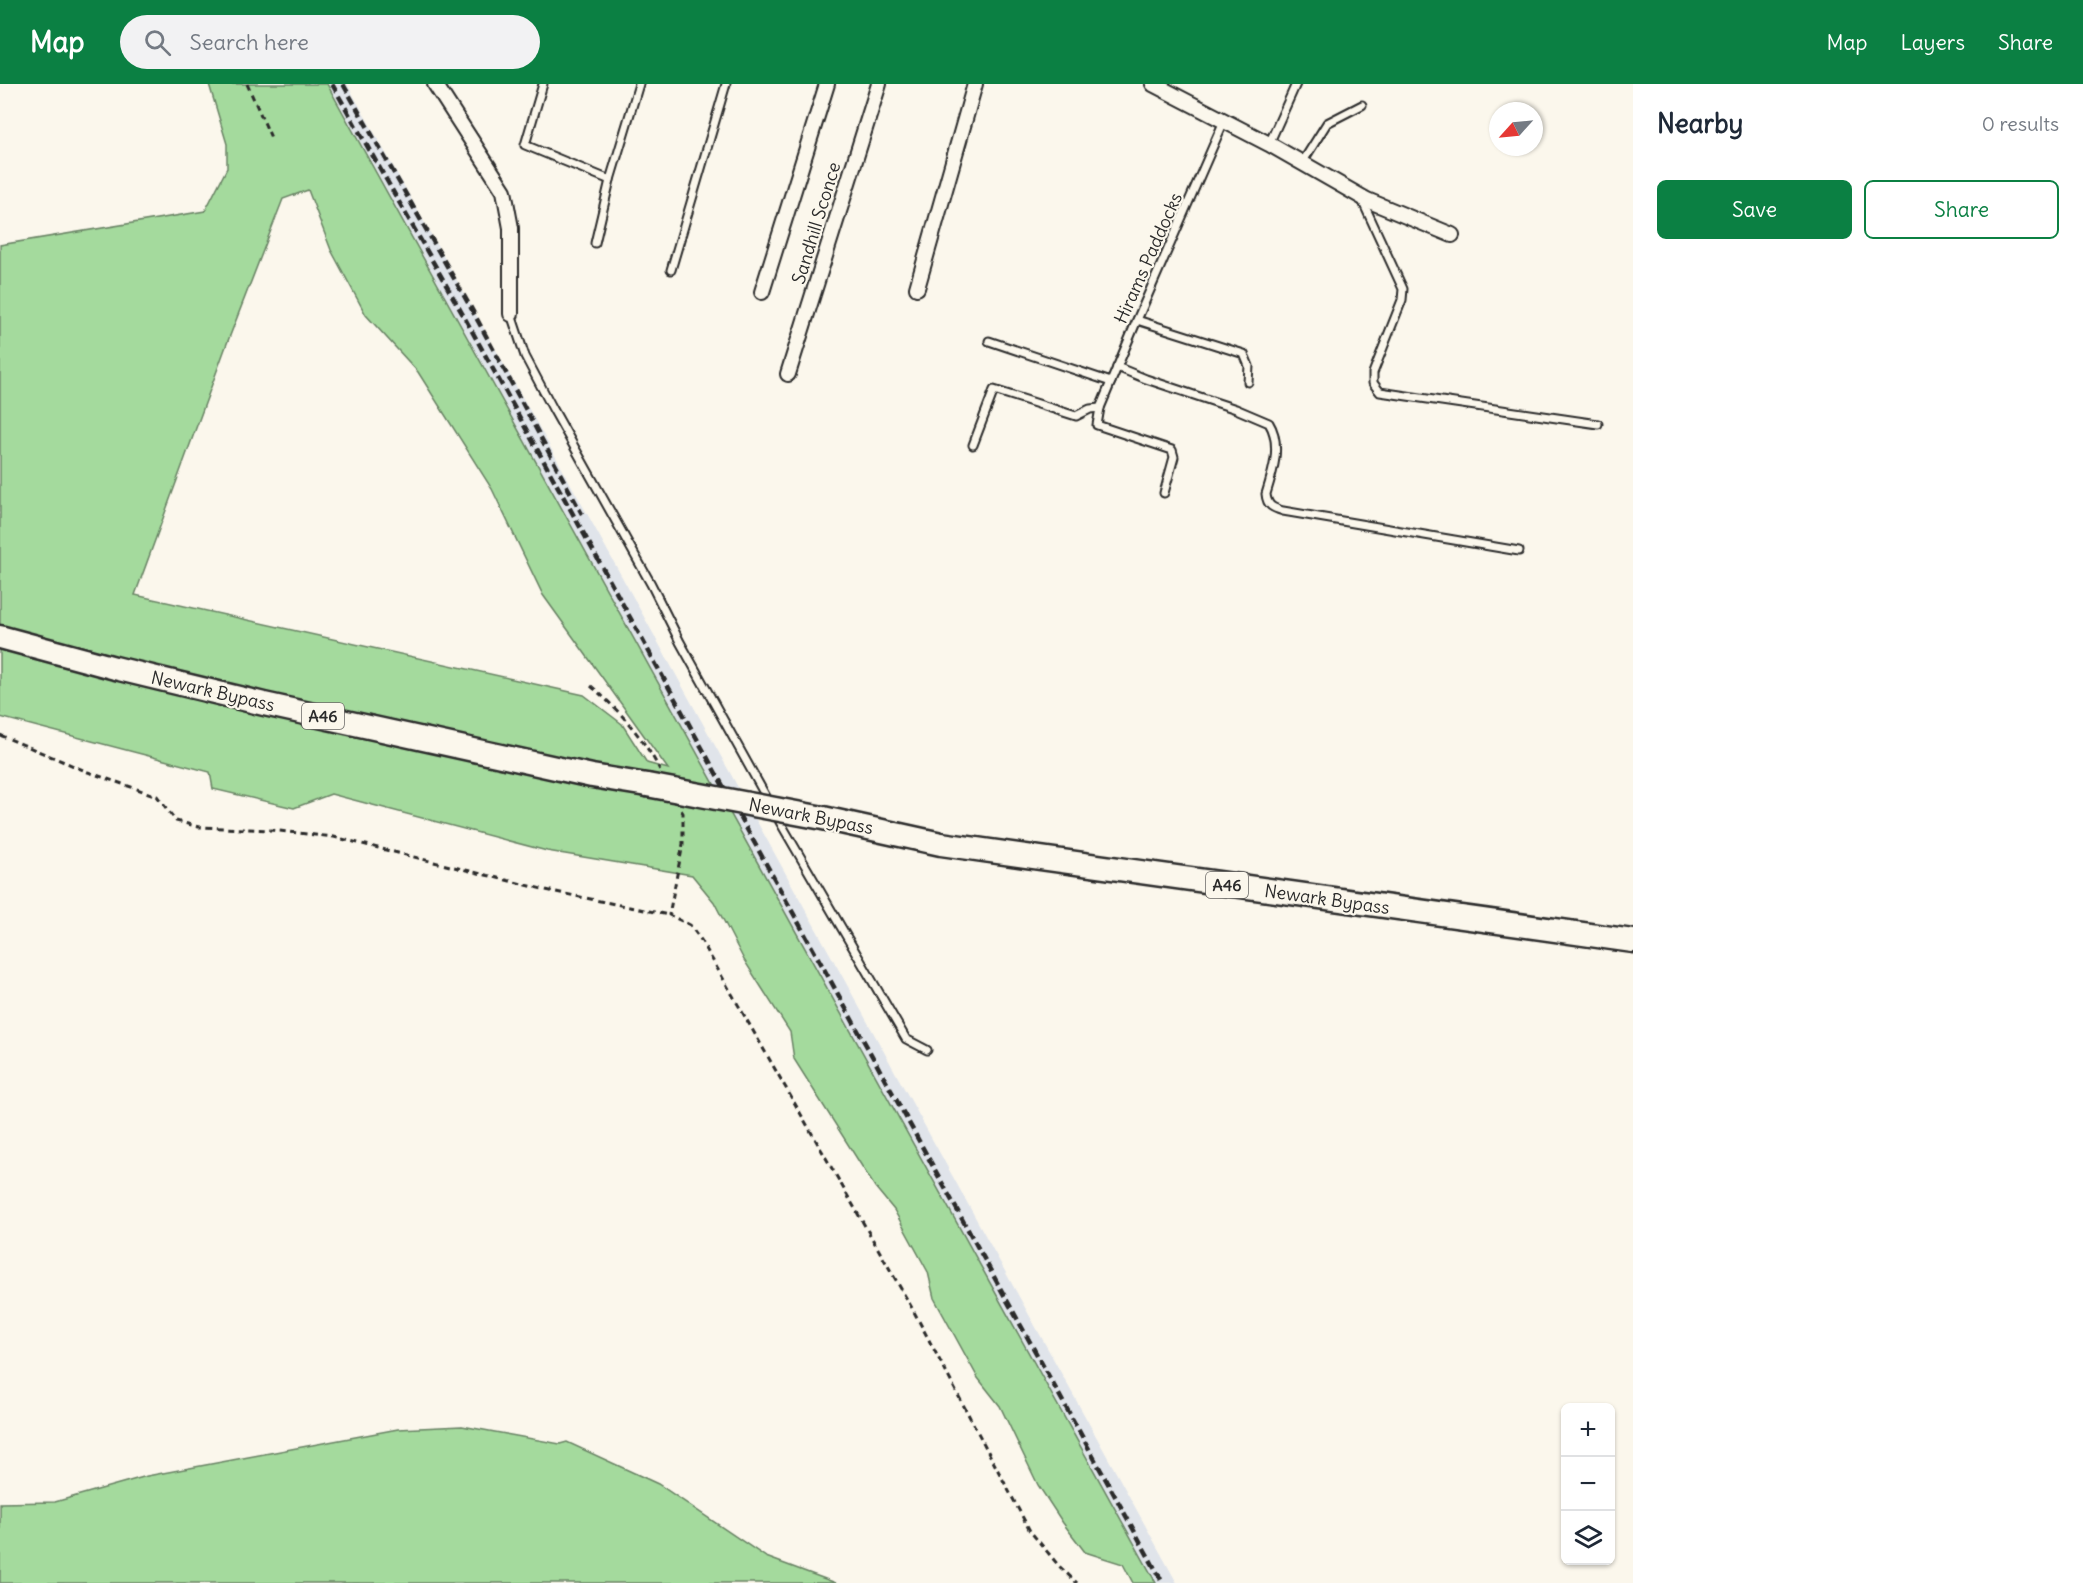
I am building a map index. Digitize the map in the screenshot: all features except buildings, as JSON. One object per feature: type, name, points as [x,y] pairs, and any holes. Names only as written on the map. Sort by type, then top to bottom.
[{"type":"highway","name":"Newark Bypass","points":[[0,637],[264,704],[592,777],[656,781],[941,844],[1633,941]]},
{"type":"street","points":[[435,84],[504,191],[511,228],[511,315]]},
{"type":"street","points":[[762,292],[827,84]]},
{"type":"street","name":"Sandhill Sconce","points":[[788,374],[879,84]]},
{"type":"street","points":[[917,288],[975,84]]},
{"type":"street","points":[[1153,84],[1269,144],[1360,196],[1452,235]]},
{"type":"lane","points":[[543,84],[525,145],[610,180]]},
{"type":"lane","points":[[595,243],[610,180],[639,84]]},
{"type":"lane","points":[[671,270],[726,84]]},
{"type":"lane","points":[[1269,144],[1296,84]]},
{"type":"lane","points":[[1302,163],[1327,123],[1362,105]]},
{"type":"lane","name":"Hirams Paddocks","points":[[1100,408],[1224,121]]},
{"type":"lane","points":[[1360,196],[1403,289],[1402,300],[1373,372],[1373,383],[1380,392],[1598,424]]},
{"type":"lane","points":[[511,315],[525,356],[651,584],[744,760],[906,1039],[927,1050]]},
{"type":"lane","points":[[1137,320],[1244,354],[1249,366],[1248,382]]},
{"type":"lane","points":[[989,341],[1111,382]]},
{"type":"lane","points":[[1117,367],[1269,423],[1275,438],[1275,454],[1266,494],[1271,507],[1519,551]]},
{"type":"lane","points":[[973,445],[994,390],[1076,416],[1090,409],[1100,408],[1097,425],[1172,450],[1174,457],[1164,493]]},
{"type":"path","points":[[247,84],[272,140]]},
{"type":"path","points":[[591,686],[614,705],[655,759],[656,781]]},
{"type":"path","points":[[0,735],[88,772],[157,796],[176,821],[199,827],[270,830],[334,837],[546,890],[669,915],[690,925],[701,940],[912,1308],[1030,1531],[1059,1566],[1077,1583]]},
{"type":"path","points":[[669,915],[683,844],[683,813],[678,804]]},
{"type":"shaded area","points":[[328,84],[347,84],[558,461],[1177,1583],[1156,1583]]},
{"type":"green space","points":[[209,84],[327,84],[1156,1583],[1133,1583],[1123,1564],[1085,1552],[1038,1485],[1000,1406],[978,1378],[934,1298],[928,1272],[894,1210],[875,1187],[794,1059],[790,1032],[744,960],[714,902],[692,875],[547,851],[331,794],[294,808],[213,789],[210,772],[0,717],[0,245],[205,211],[227,168],[227,144]],"holes":[[[308,190],[331,250],[366,315],[418,372],[492,489],[543,595],[668,769],[647,763],[622,724],[584,695],[135,595],[226,346],[283,199]]]},
{"type":"green space","points":[[462,1426],[560,1444],[567,1442],[658,1484],[766,1557],[836,1583],[0,1583],[0,1503],[55,1502],[147,1476],[398,1429]]},
{"type":"railway","points":[[332,84],[462,313],[1163,1583]]},
{"type":"railway","points":[[343,84],[471,308],[582,514]]}]
